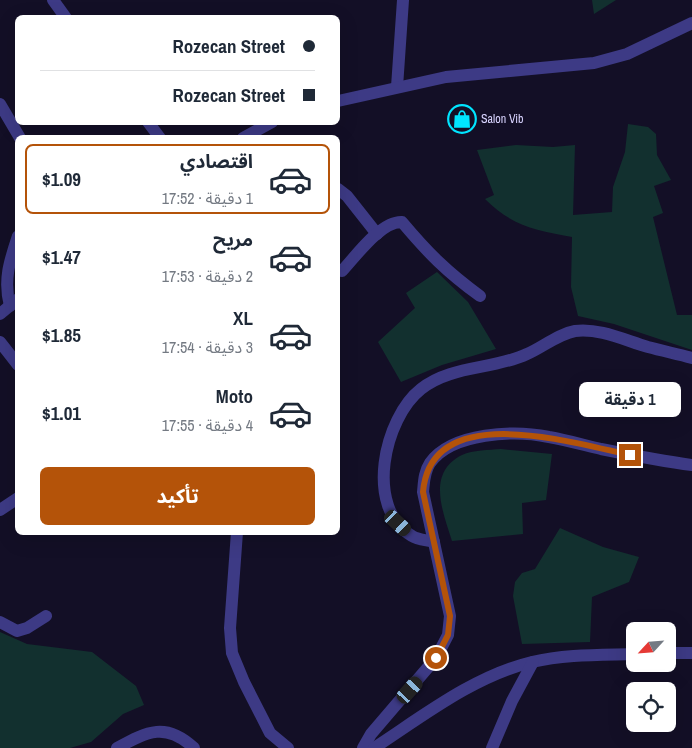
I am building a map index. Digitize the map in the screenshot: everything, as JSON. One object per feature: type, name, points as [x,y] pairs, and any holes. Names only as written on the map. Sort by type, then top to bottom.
[{"type":"street","points":[[53,0],[64,15]]},
{"type":"street","points":[[397,87],[403,0]]},
{"type":"street","points":[[340,101],[446,77],[594,63],[627,54],[692,23]]},
{"type":"street","points":[[0,104],[18,135]]},
{"type":"street","points":[[248,135],[267,125]]},
{"type":"street","points":[[340,191],[347,196],[377,234]]},
{"type":"street","points":[[342,271],[377,234],[396,222],[402,222],[447,272],[480,296]]},
{"type":"street","points":[[9,306],[6,291],[6,272],[15,245]]},
{"type":"street","points":[[434,542],[412,537],[398,523],[390,510],[384,490],[384,464],[391,436],[396,422],[419,390],[448,373],[527,355],[573,331],[611,334],[692,358]]},
{"type":"street","points":[[0,342],[15,361]]},
{"type":"street","points":[[363,748],[371,734],[436,658],[448,635],[450,616],[423,492],[424,477],[430,464],[441,452],[454,444],[495,434],[523,434],[548,436],[614,452],[692,465]]},
{"type":"street","points":[[0,510],[15,500]]},
{"type":"street","points":[[237,535],[230,628],[232,652],[244,682],[270,733],[288,748]]},
{"type":"street","points":[[0,622],[17,631],[27,628],[46,616]]},
{"type":"street","points":[[676,654],[692,653]]},
{"type":"street","points":[[374,748],[483,679],[533,662],[578,656],[626,654]]},
{"type":"street","points":[[492,748],[512,701],[533,662]]},
{"type":"street","points":[[117,748],[158,730],[171,732],[194,748]]},
{"type":"green space","points":[[592,0],[616,0],[594,14]]},
{"type":"green space","points":[[628,124],[648,127],[656,134],[657,155],[671,180],[654,186],[663,213],[653,217],[677,315],[692,315],[692,350],[614,324],[578,316],[571,287],[572,237],[526,226],[505,216],[485,199],[494,195],[477,150],[516,145],[553,147],[575,145],[573,215],[612,212],[613,187],[625,152]]},
{"type":"green space","points":[[437,272],[468,302],[496,349],[442,365],[401,382],[378,342],[415,308],[406,293]]},
{"type":"green space","points":[[501,449],[552,454],[546,500],[522,503],[523,534],[452,541],[440,494],[444,472],[451,463],[466,453]]},
{"type":"green space","points":[[560,528],[603,547],[639,557],[629,582],[592,597],[590,642],[522,644],[513,596],[515,582],[522,573],[535,569]]},
{"type":"green space","points":[[0,632],[27,644],[92,652],[136,686],[144,705],[123,714],[91,742],[70,748],[0,748]]},
{"type":"place","name":"Salon Vib","points":[[462,119]]},
{"type":"route","points":[[436,658],[448,635],[450,616],[426,515],[423,492],[424,477],[430,464],[441,452],[454,444],[495,434],[523,434],[548,436],[630,455]]}]
